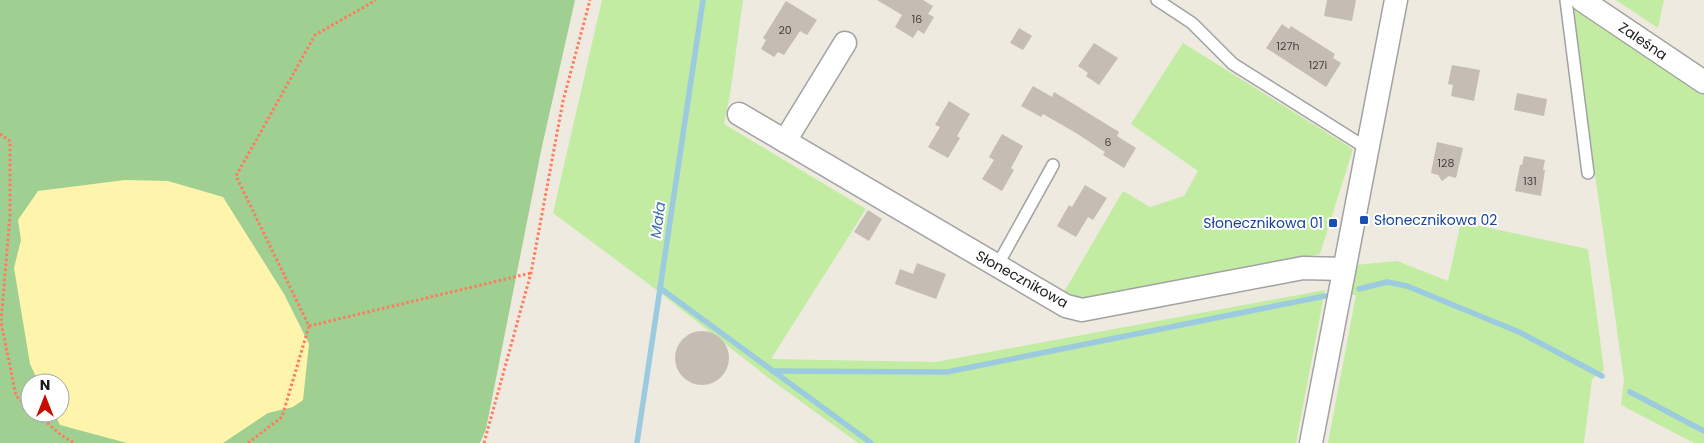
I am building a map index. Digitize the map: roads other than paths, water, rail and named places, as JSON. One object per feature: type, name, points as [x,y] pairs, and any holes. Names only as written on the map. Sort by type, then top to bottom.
[{"type":"street","points":[[1311,443],[1396,0]]},
{"type":"street","name":"Zaleśna","points":[[1582,0],[1704,82]]},
{"type":"street","points":[[785,141],[845,44]]},
{"type":"street","name":"Słonecznikowa","points":[[739,114],[1066,306],[1082,310],[1303,268],[1344,269]]},
{"type":"lane","points":[[1157,0],[1192,23],[1233,64],[1368,149]]},
{"type":"lane","points":[[1566,0],[1588,173]]},
{"type":"lane","points":[[997,266],[1054,165]]},
{"type":"waterway","name":"Mała","points":[[637,443],[703,0]]},
{"type":"waterway","points":[[1359,289],[1387,282],[1407,286],[1519,332],[1602,376]]},
{"type":"waterway","points":[[660,288],[871,443]]},
{"type":"waterway","points":[[772,371],[947,372],[1325,296]]},
{"type":"waterway","points":[[1630,392],[1704,431]]},
{"type":"place","name":"Słonecznikowa 02","points":[[1364,220]]},
{"type":"place","name":"Słonecznikowa 01","points":[[1333,223]]}]
